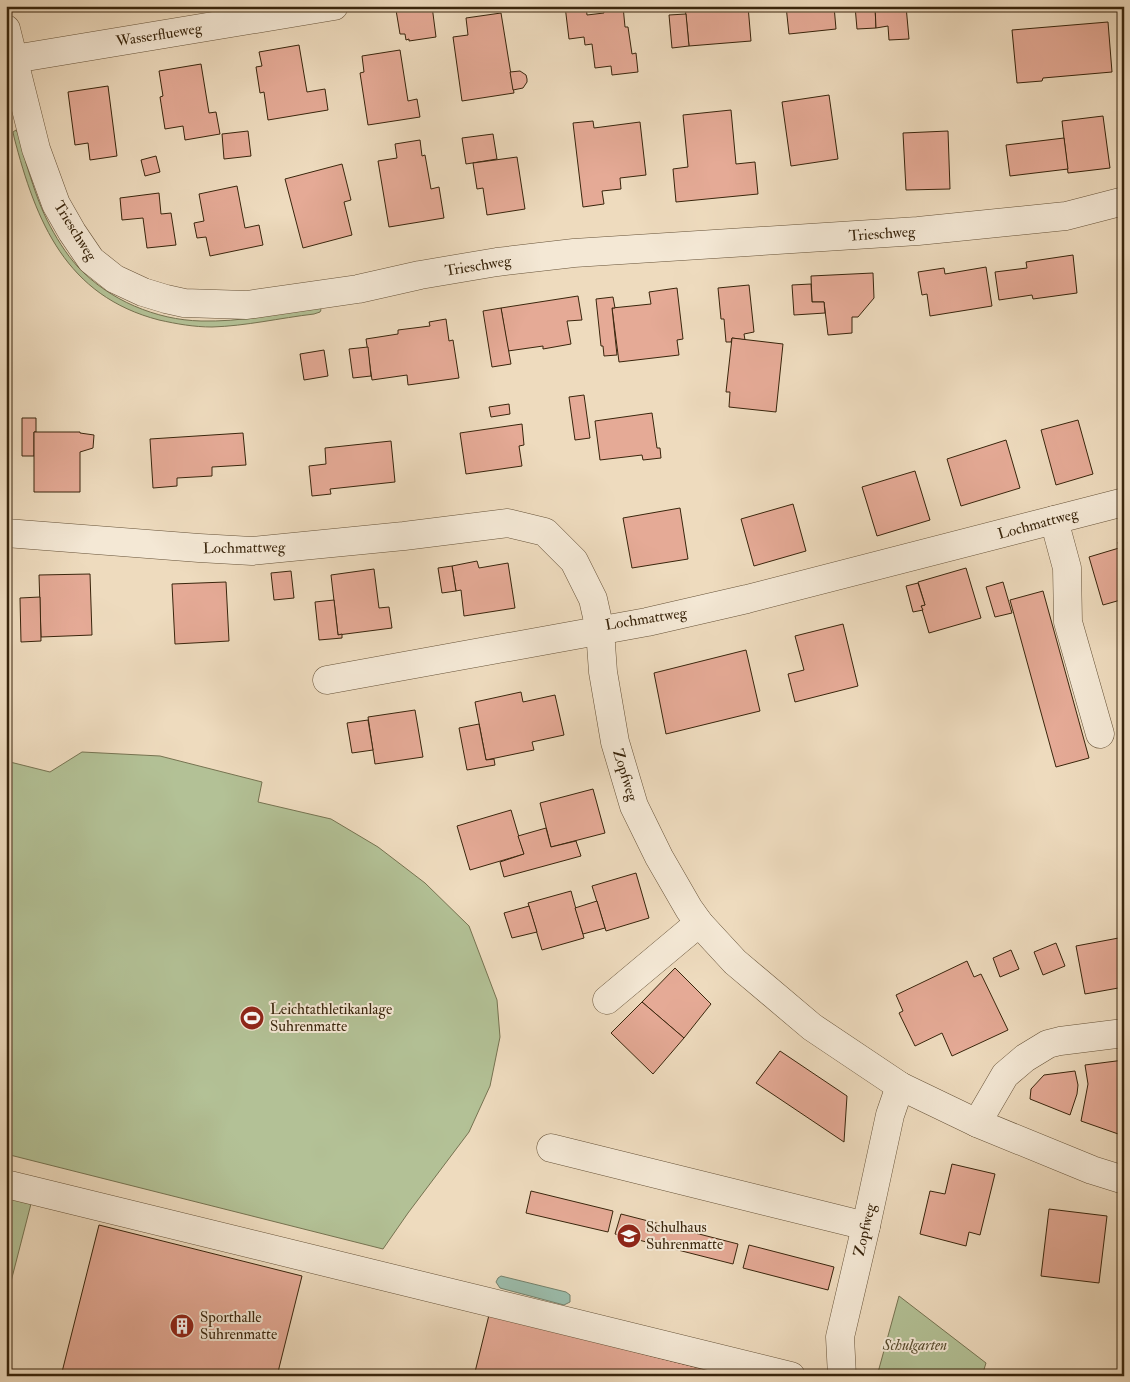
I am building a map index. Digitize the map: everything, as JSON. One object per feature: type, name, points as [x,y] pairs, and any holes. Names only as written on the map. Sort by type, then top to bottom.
[{"type":"street","name":"Wasserflueweg","points":[[9,43],[334,6]]},
{"type":"street","name":"Trieschweg","points":[[9,43],[36,149],[56,204],[91,260],[115,279],[143,292],[184,303],[247,305],[358,289],[497,262],[574,253],[918,232],[1066,216],[1124,201]]},
{"type":"street","name":"Lochmattweg","points":[[6,533],[252,551],[404,536],[508,523],[545,532],[574,561],[593,599],[600,630],[748,600],[1124,502]]},
{"type":"street","points":[[1054,520],[1067,568],[1068,622],[1100,734]]},
{"type":"street","points":[[327,680],[600,630]]},
{"type":"street","name":"Zopfweg","points":[[600,630],[602,672],[615,742],[634,806],[689,909],[699,923],[735,962],[812,1028],[900,1086],[977,1123],[1092,1170],[1124,1180]]},
{"type":"street","points":[[607,1000],[699,923]]},
{"type":"street","points":[[977,1123],[1004,1075],[1025,1058],[1048,1044],[1124,1033]]},
{"type":"street","name":"Zopfweg","points":[[842,1376],[840,1337],[890,1115],[900,1086]]},
{"type":"street","points":[[550,1148],[866,1226]]},
{"type":"street","points":[[6,1184],[791,1376]]},
{"type":"green space","points":[[16,130],[38,199],[57,238],[69,256],[90,279],[119,298],[150,312],[184,320],[216,321],[245,319],[317,307],[320,307],[320,312],[238,325],[199,326],[159,320],[127,309],[100,293],[78,274],[60,251],[45,226],[23,168],[13,132]]},
{"type":"green space","name":"Leichtathletikanlage Suhrenmatte","points":[[82,752],[160,756],[262,782],[258,802],[331,819],[378,847],[425,883],[469,926],[497,1000],[500,1037],[490,1086],[469,1132],[383,1249],[6,1154],[6,761],[50,772]]},
{"type":"green space","points":[[6,1189],[33,1196],[6,1301]]},
{"type":"green space","name":"Schulgarten","points":[[899,1296],[986,1363],[982,1376],[877,1376]]},
{"type":"shaded area","points":[[501,1276],[566,1292],[570,1295],[570,1302],[564,1305],[500,1288],[496,1282]]},
{"type":"building","points":[[432,6],[436,37],[406,40],[405,34],[400,34],[396,10]]},
{"type":"building","points":[[565,6],[586,6],[587,15],[604,13],[603,6],[623,6],[625,27],[628,27],[632,54],[636,53],[638,72],[612,75],[611,66],[595,68],[592,44],[585,45],[584,37],[569,39]]},
{"type":"building","points":[[685,6],[748,6],[751,41],[689,46]]},
{"type":"building","points":[[786,6],[834,6],[836,29],[789,34]]},
{"type":"building","points":[[855,6],[875,6],[876,28],[857,29]]},
{"type":"building","points":[[875,6],[906,6],[909,39],[889,40],[888,26],[876,28]]},
{"type":"building","points":[[501,13],[514,93],[462,101],[453,37],[468,35],[466,18]]},
{"type":"building","points":[[686,14],[689,46],[672,48],[669,15]]},
{"type":"building","points":[[1108,22],[1112,72],[1043,78],[1042,81],[1017,83],[1012,30]]},
{"type":"building","points":[[299,45],[307,92],[325,89],[328,110],[268,120],[264,92],[260,93],[256,67],[262,66],[259,52]]},
{"type":"building","points":[[400,50],[408,101],[417,99],[420,117],[368,125],[360,73],[364,72],[362,56]]},
{"type":"building","points":[[201,64],[209,113],[216,112],[220,134],[185,140],[183,126],[165,129],[160,97],[163,96],[159,71]]},
{"type":"building","points":[[520,71],[526,75],[527,82],[523,88],[513,90],[510,72]]},
{"type":"building","points":[[108,86],[117,156],[90,160],[88,143],[75,145],[68,92]]},
{"type":"building","points":[[829,95],[838,159],[791,166],[782,102]]},
{"type":"building","points":[[731,110],[736,164],[755,162],[758,194],[676,202],[673,169],[688,167],[683,115]]},
{"type":"building","points":[[1103,116],[1110,168],[1068,173],[1062,121]]},
{"type":"building","points":[[593,121],[594,128],[640,122],[646,175],[620,178],[621,189],[602,191],[604,204],[583,207],[573,123]]},
{"type":"building","points":[[248,131],[251,156],[224,159],[222,134]]},
{"type":"building","points":[[948,131],[950,189],[906,190],[903,133]]},
{"type":"building","points":[[493,134],[497,159],[466,164],[462,138]]},
{"type":"building","points":[[1064,138],[1068,169],[1010,176],[1006,145]]},
{"type":"building","points":[[420,140],[422,156],[425,155],[431,189],[439,187],[444,218],[389,227],[378,161],[397,158],[395,144]]},
{"type":"building","points":[[156,156],[160,172],[145,176],[141,160]]},
{"type":"building","points":[[517,157],[525,209],[487,215],[483,188],[477,189],[473,163]]},
{"type":"building","points":[[342,164],[351,200],[344,202],[352,235],[303,248],[285,179]]},
{"type":"building","points":[[237,186],[245,228],[259,225],[263,245],[210,256],[206,237],[197,238],[194,223],[204,221],[199,194]]},
{"type":"building","points":[[159,193],[161,214],[171,213],[176,245],[147,248],[143,218],[122,220],[120,198]]},
{"type":"building","points":[[1073,255],[1077,293],[1033,299],[1032,295],[999,300],[995,272],[1027,268],[1026,262]]},
{"type":"building","points":[[986,267],[992,306],[930,316],[927,294],[922,295],[918,272],[944,268],[945,274]]},
{"type":"building","points":[[873,273],[874,298],[858,317],[852,317],[852,333],[828,335],[824,302],[812,302],[811,276]]},
{"type":"building","points":[[811,284],[812,302],[824,302],[825,313],[794,315],[792,285]]},
{"type":"building","points":[[749,285],[754,332],[744,334],[745,340],[732,338],[731,342],[726,342],[724,319],[721,319],[718,288]]},
{"type":"building","points":[[677,288],[683,339],[677,340],[679,355],[619,362],[612,308],[651,304],[649,292]]},
{"type":"building","points":[[578,296],[582,320],[567,321],[571,344],[543,349],[543,346],[508,351],[501,308]]},
{"type":"building","points":[[613,297],[615,308],[612,308],[617,355],[604,356],[603,346],[601,346],[596,299]]},
{"type":"building","points":[[501,308],[511,364],[492,367],[483,311]]},
{"type":"building","points":[[446,319],[449,341],[453,340],[459,378],[408,385],[407,375],[372,380],[366,339],[398,334],[398,330],[430,326],[429,322]]},
{"type":"building","points":[[732,338],[783,344],[776,412],[729,407],[730,392],[726,392]]},
{"type":"building","points":[[368,347],[371,376],[353,378],[349,349]]},
{"type":"building","points":[[324,350],[328,376],[304,380],[300,354]]},
{"type":"building","points":[[584,395],[590,438],[575,440],[569,397]]},
{"type":"building","points":[[509,404],[510,414],[491,417],[489,407]]},
{"type":"building","points":[[652,413],[657,448],[660,448],[661,458],[643,460],[642,455],[600,460],[595,421]]},
{"type":"building","points":[[22,418],[36,418],[34,456],[22,456]]},
{"type":"building","points":[[1078,420],[1093,474],[1056,485],[1041,430]]},
{"type":"building","points":[[522,424],[524,445],[519,446],[522,466],[466,474],[460,433]]},
{"type":"building","points":[[34,432],[80,432],[94,435],[93,448],[80,452],[80,492],[34,492]]},
{"type":"building","points":[[243,433],[246,465],[212,467],[212,476],[177,478],[177,486],[153,488],[150,439]]},
{"type":"building","points":[[1006,440],[1020,488],[961,506],[947,459]]},
{"type":"building","points":[[391,441],[395,482],[330,489],[331,494],[312,496],[309,466],[326,464],[325,448]]},
{"type":"building","points":[[915,471],[930,520],[877,536],[862,487]]},
{"type":"building","points":[[793,504],[806,551],[754,566],[741,519]]},
{"type":"building","points":[[680,508],[688,559],[632,568],[623,518]]},
{"type":"building","points":[[1124,541],[1124,599],[1103,605],[1089,557],[1119,548],[1118,542]]},
{"type":"building","points":[[477,561],[479,568],[508,563],[515,608],[464,616],[461,590],[456,591],[452,566]]},
{"type":"building","points":[[452,566],[456,591],[442,593],[438,568]]},
{"type":"building","points":[[966,568],[981,618],[929,633],[921,606],[925,605],[918,582]]},
{"type":"building","points":[[374,569],[379,608],[389,607],[392,628],[338,635],[331,575]]},
{"type":"building","points":[[291,571],[294,598],[274,600],[271,573]]},
{"type":"building","points":[[90,574],[92,635],[41,637],[39,575]]},
{"type":"building","points":[[226,582],[229,641],[175,644],[172,584]]},
{"type":"building","points":[[1003,582],[1012,613],[995,617],[986,587]]},
{"type":"building","points":[[918,583],[925,605],[921,606],[923,610],[913,612],[906,586]]},
{"type":"building","points":[[1043,591],[1089,758],[1056,767],[1010,600]]},
{"type":"building","points":[[40,597],[41,641],[21,642],[20,598]]},
{"type":"building","points":[[334,600],[338,635],[342,634],[342,638],[319,640],[315,602]]},
{"type":"building","points":[[843,624],[858,686],[795,702],[788,674],[804,670],[795,636]]},
{"type":"building","points":[[746,650],[760,711],[666,734],[654,673]]},
{"type":"building","points":[[521,692],[523,702],[555,695],[564,735],[532,742],[534,750],[486,760],[475,702]]},
{"type":"building","points":[[415,710],[423,757],[375,764],[368,717]]},
{"type":"building","points":[[368,720],[373,750],[352,753],[347,723]]},
{"type":"building","points":[[479,724],[486,760],[494,759],[495,765],[467,770],[459,728]]},
{"type":"building","points":[[593,789],[605,833],[551,847],[540,803]]},
{"type":"building","points":[[511,810],[524,854],[470,870],[457,826]]},
{"type":"building","points":[[546,828],[551,847],[576,841],[581,856],[504,877],[500,862],[524,854],[518,836]]},
{"type":"building","points":[[636,873],[649,918],[606,931],[592,886]]},
{"type":"building","points":[[571,891],[584,938],[542,950],[528,903]]},
{"type":"building","points":[[597,901],[605,928],[583,934],[575,908]]},
{"type":"building","points":[[529,906],[537,932],[512,938],[504,913]]},
{"type":"building","points":[[1124,937],[1124,987],[1085,994],[1076,946]]},
{"type":"building","points":[[1056,943],[1065,966],[1043,975],[1034,952]]},
{"type":"building","points":[[1011,950],[1019,969],[1000,977],[993,958]]},
{"type":"building","points":[[967,961],[974,977],[981,974],[1008,1030],[952,1056],[942,1033],[915,1046],[899,1013],[903,1011],[896,995]]},
{"type":"building","points":[[675,968],[711,1004],[684,1038],[642,1002]]},
{"type":"building","points":[[642,1002],[684,1038],[653,1074],[611,1033]]},
{"type":"building","points":[[780,1051],[847,1096],[844,1142],[756,1083]]},
{"type":"building","points":[[1124,1060],[1124,1136],[1081,1121],[1088,1084],[1085,1065]]},
{"type":"building","points":[[1075,1071],[1078,1085],[1077,1094],[1070,1115],[1030,1099],[1031,1089],[1044,1075]]},
{"type":"building","points":[[952,1164],[995,1174],[980,1235],[969,1232],[966,1246],[920,1234],[930,1191],[945,1194]]},
{"type":"building","points":[[531,1191],[613,1211],[608,1232],[526,1213]]},
{"type":"building","points":[[1049,1209],[1107,1216],[1099,1283],[1041,1276]]},
{"type":"building","points":[[621,1214],[738,1244],[733,1264],[615,1234]]},
{"type":"building","name":"Sporthalle Suhrenmatte","points":[[99,1225],[302,1276],[277,1376],[61,1376]]},
{"type":"building","points":[[749,1245],[834,1267],[828,1290],[743,1268]]},
{"type":"building","points":[[489,1315],[731,1376],[474,1376]]},
{"type":"place","name":"Leichtathletikanlage Suhrenmatte","points":[[252,1018]]},
{"type":"place","name":"Schulhaus Suhrenmatte","points":[[629,1236]]},
{"type":"place","name":"Sporthalle Suhrenmatte","points":[[182,1326]]}]
